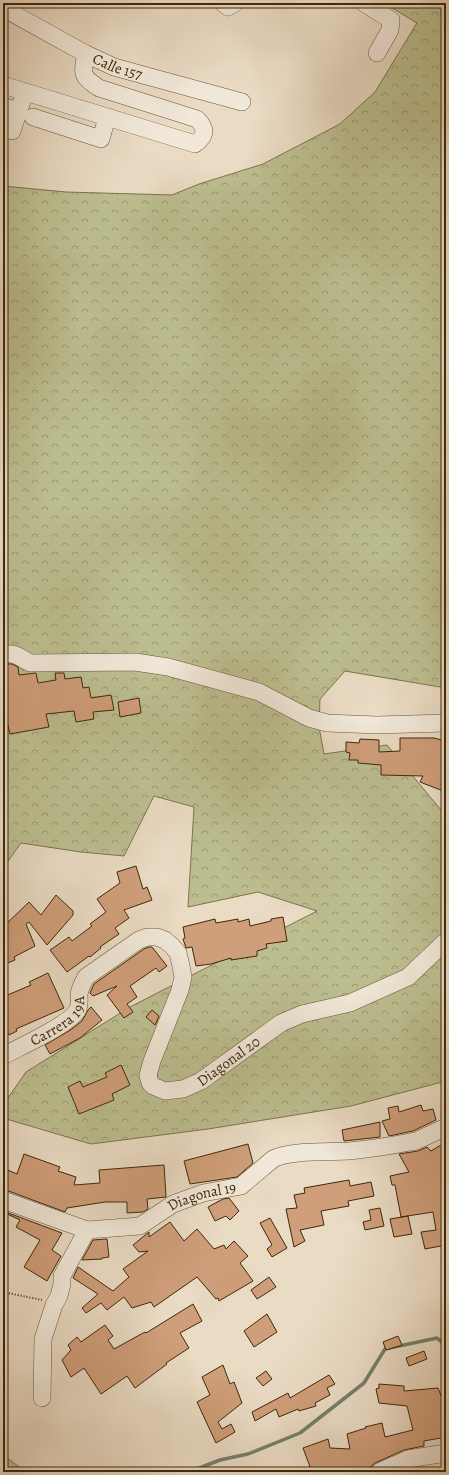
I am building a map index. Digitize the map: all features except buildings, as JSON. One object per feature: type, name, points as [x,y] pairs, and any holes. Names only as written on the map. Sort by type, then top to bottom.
[{"type":"street","points":[[223,3],[228,7],[235,3]]},
{"type":"street","points":[[364,3],[391,20],[390,30],[377,53]]},
{"type":"street","name":"Calle 157","points":[[3,8],[106,64],[242,102]]},
{"type":"street","points":[[3,86],[195,144],[202,139],[204,132],[203,125],[197,119],[99,88],[87,80],[82,71],[86,54]]},
{"type":"street","points":[[99,88],[106,64]]},
{"type":"street","points":[[3,128],[12,131],[25,92]]},
{"type":"street","points":[[18,111],[101,139],[107,117]]},
{"type":"street","points":[[3,654],[13,654],[30,663],[135,662],[168,667],[259,692],[309,718],[327,723],[377,725],[446,724]]},
{"type":"street","name":"Carrera 19A","points":[[3,1056],[65,1023],[78,1010],[81,986],[86,977],[138,940],[147,937],[157,937]]},
{"type":"street","name":"Diagonal 20","points":[[157,937],[165,940],[178,953],[183,977],[180,990],[148,1074],[150,1083],[153,1086],[165,1091],[189,1087],[201,1081],[281,1023],[302,1014],[350,1003],[408,977],[446,941]]},
{"type":"street","name":"Diagonal 19","points":[[3,1200],[87,1230],[140,1226],[173,1204],[203,1193],[241,1186],[278,1156],[310,1152],[350,1150],[416,1141],[446,1127]]},
{"type":"street","points":[[42,1398],[43,1338],[54,1305],[59,1296],[62,1276],[87,1230]]},
{"type":"street","points":[[379,1472],[408,1460],[446,1453]]},
{"type":"path","points":[[3,1292],[38,1298],[54,1305]]},
{"type":"green space","points":[[384,3],[446,3],[446,688],[345,671],[320,699],[319,727],[324,754],[387,745],[446,816],[446,1081],[351,1106],[208,1129],[91,1144],[3,1118],[3,1105],[26,1072],[130,1007],[317,911],[258,892],[188,907],[194,807],[154,796],[124,856],[81,852],[21,843],[3,868],[3,186],[66,192],[172,195],[199,184],[263,164],[340,124],[375,92],[417,23]]},
{"type":"green space","points":[[3,1455],[26,1472],[3,1467]]},
{"type":"waterway","points":[[189,1472],[220,1460],[248,1454],[300,1433],[364,1383],[385,1349],[437,1338],[446,1346]]}]
